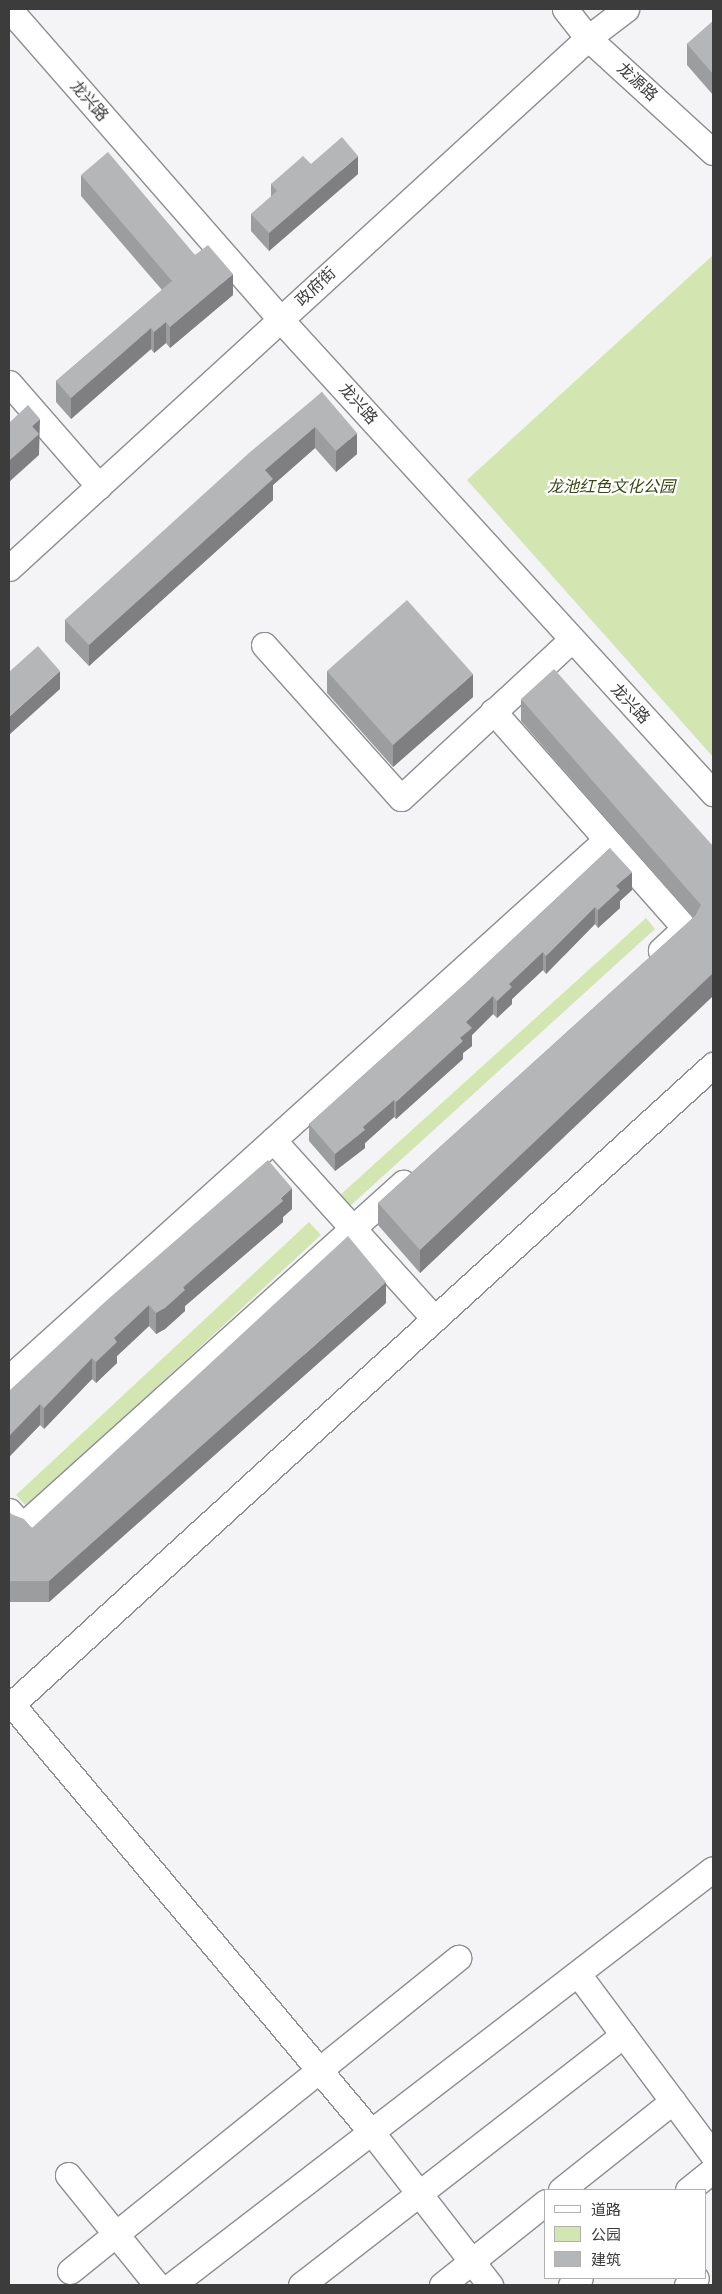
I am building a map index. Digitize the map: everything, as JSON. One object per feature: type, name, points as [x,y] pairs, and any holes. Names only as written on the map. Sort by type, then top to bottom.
[{"type":"street","name":"龙兴路","points":[[9,9],[281,320],[571,640],[713,793]]},
{"type":"street","name":"龙源路","points":[[564,9],[588,38],[713,152]]},
{"type":"street","name":"政府街","points":[[9,568],[588,38],[626,9]]},
{"type":"street","points":[[9,382],[99,486]]},
{"type":"street","points":[[264,645],[401,798],[571,640]]},
{"type":"street","points":[[493,711],[605,840],[685,928],[640,968]]},
{"type":"street","points":[[9,1378],[605,840]]},
{"type":"street","points":[[490,2285],[373,2134],[10,1702],[435,1319],[713,1065]]},
{"type":"street","points":[[273,1140],[435,1319]]},
{"type":"street","points":[[9,1511],[22,1526],[419,1168]]},
{"type":"street","points":[[172,2285],[373,2134],[578,1974],[711,1876]]},
{"type":"street","points":[[70,2271],[458,1958]]},
{"type":"street","points":[[578,1974],[713,2155]]},
{"type":"street","points":[[301,2285],[623,2034]]},
{"type":"street","points":[[562,2189],[673,2101]]},
{"type":"street","points":[[689,2189],[713,2170]]},
{"type":"street","points":[[68,2175],[157,2285]]},
{"type":"street","points":[[442,2285],[544,2204]]},
{"type":"green space","name":"龙池红色文化公园","points":[[713,255],[713,757],[467,480]]},
{"type":"green space","points":[[646,918],[655,929],[349,1207],[339,1196]]},
{"type":"green space","points":[[309,1222],[321,1235],[27,1507],[16,1495]]},
{"type":"building","points":[[713,21],[713,74],[687,44]]},
{"type":"building","points":[[342,137],[358,156],[269,233],[251,214],[277,191],[271,184],[303,156],[311,164]]},
{"type":"building","points":[[108,152],[195,255],[208,245],[233,274],[170,327],[166,322],[154,332],[151,328],[71,398],[56,381],[172,281],[81,175]]},
{"type":"building","points":[[322,392],[357,433],[336,451],[315,427],[265,470],[273,479],[89,645],[65,620],[249,453]]},
{"type":"building","points":[[28,405],[40,419],[32,426],[39,434],[9,461],[9,423]]},
{"type":"building","points":[[407,600],[473,674],[393,745],[327,671]]},
{"type":"building","points":[[38,646],[60,671],[9,717],[9,672]]},
{"type":"building","points":[[554,669],[713,846],[713,973],[420,1250],[378,1203],[695,916],[701,905],[521,699]]},
{"type":"building","points":[[610,848],[632,872],[616,886],[620,890],[598,910],[595,907],[546,956],[543,952],[509,984],[512,987],[497,1001],[493,996],[466,1022],[472,1028],[460,1038],[463,1041],[396,1102],[394,1100],[363,1127],[365,1130],[335,1154],[309,1124],[467,982]]},
{"type":"building","points":[[268,1160],[292,1188],[281,1198],[283,1201],[183,1287],[185,1290],[165,1308],[156,1313],[149,1305],[114,1338],[117,1342],[96,1362],[92,1358],[44,1408],[40,1404],[9,1436],[9,1391],[106,1301]]},
{"type":"building","points":[[348,1236],[386,1282],[49,1581],[9,1581],[9,1512],[24,1519],[32,1528]]}]
